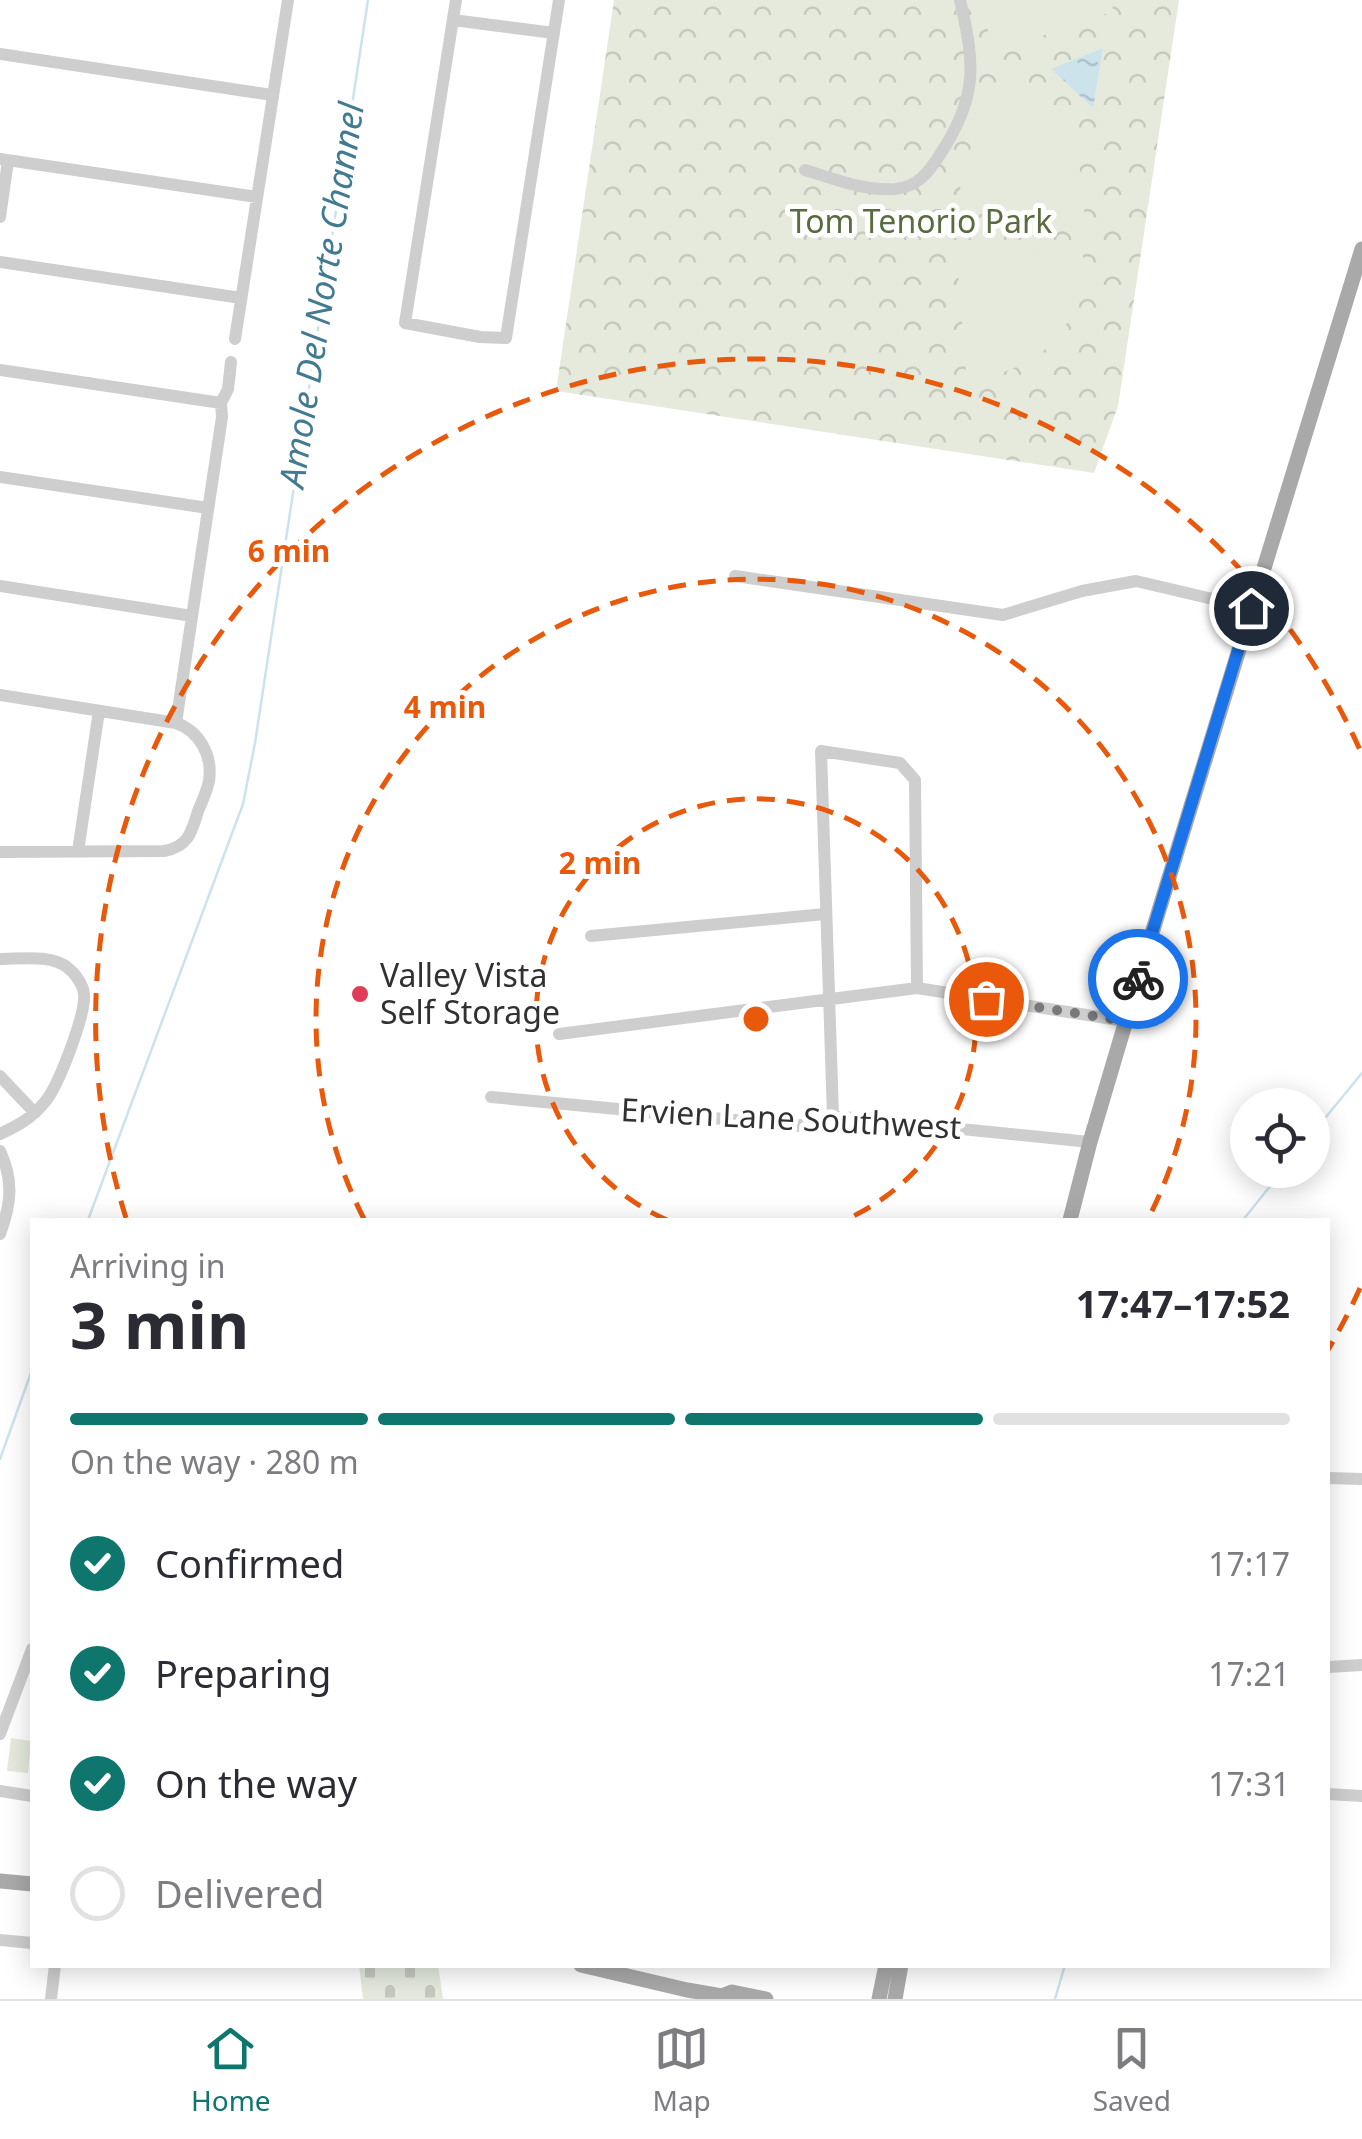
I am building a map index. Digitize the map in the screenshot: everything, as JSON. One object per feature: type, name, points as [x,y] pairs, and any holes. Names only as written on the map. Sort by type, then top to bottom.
[{"type":"main road","points":[[1071,1218],[1125,1021],[1362,248]]},
{"type":"main road","points":[[0,1881],[30,1884]]},
{"type":"main road","points":[[594,1968],[724,1998],[732,1992],[766,1999]]},
{"type":"main road","points":[[879,1999],[885,1968]]},
{"type":"main road","points":[[895,1999],[901,1968]]},
{"type":"street","points":[[235,339],[288,0]]},
{"type":"street","points":[[456,0],[405,323],[506,338],[559,0]]},
{"type":"street","points":[[805,170],[862,186],[897,189],[920,182],[959,126],[970,93],[970,40],[960,0]]},
{"type":"street","points":[[453,20],[554,34]]},
{"type":"street","points":[[0,54],[272,95]]},
{"type":"street","points":[[0,217],[4,160],[257,197]]},
{"type":"street","points":[[0,262],[241,298]]},
{"type":"street","points":[[176,722],[221,403],[228,389],[231,362]]},
{"type":"street","points":[[0,370],[221,403]]},
{"type":"street","points":[[0,477],[208,508]]},
{"type":"street","points":[[735,576],[1004,614],[1082,591],[1136,581],[1251,608]]},
{"type":"street","points":[[0,586],[192,616]]},
{"type":"street","points":[[0,695],[176,722],[200,740],[209,762],[209,780],[190,836],[177,848],[0,852]]},
{"type":"street","points":[[78,851],[99,710]]},
{"type":"street","points":[[833,1116],[821,751],[900,763],[915,780],[917,988]]},
{"type":"street","points":[[592,936],[825,914]]},
{"type":"street","points":[[0,959],[56,961],[76,976],[84,992],[80,1021],[46,1102],[24,1123],[0,1134]]},
{"type":"street","points":[[560,1034],[917,988],[1125,1021]]},
{"type":"street","points":[[0,1076],[35,1113]]},
{"type":"street","name":"Ervien Lane Southwest","points":[[491,1098],[797,1126],[833,1116],[1090,1142]]},
{"type":"street","points":[[0,1151],[8,1170],[10,1199],[0,1234]]},
{"type":"street","points":[[1330,1478],[1362,1479]]},
{"type":"street","points":[[0,1734],[30,1655]]},
{"type":"street","points":[[1330,1666],[1362,1665]]},
{"type":"street","points":[[0,1791],[30,1796]]},
{"type":"street","points":[[1330,1794],[1362,1796]]},
{"type":"street","points":[[0,1940],[30,1943]]},
{"type":"street","points":[[51,1999],[54,1968]]},
{"type":"green space","name":"Tom Tenorio Park","points":[[614,0],[1179,0],[1118,406],[1094,473],[556,391]]},
{"type":"green space","points":[[981,0],[1110,0],[1114,11],[1001,50],[991,44]]},
{"type":"green space","points":[[986,87],[1033,104],[1065,135],[1082,177],[1083,227],[964,212],[958,203],[959,193]]},
{"type":"green space","points":[[964,252],[1083,255],[1075,305],[1052,342],[1016,367],[967,381],[957,261]]},
{"type":"green space","points":[[11,1738],[30,1741],[28,1773],[7,1771]]},
{"type":"green space","points":[[359,1968],[438,1968],[443,1999],[363,1999]]},
{"type":"water","points":[[1103,48],[1093,108],[1051,69]]},
{"type":"waterway","name":"Amole Del Norte Channel","points":[[89,1218],[243,804],[368,0]]},
{"type":"waterway","points":[[1330,1112],[1362,1073]]},
{"type":"waterway","points":[[1245,1218],[1269,1188]]},
{"type":"waterway","name":"Amole Del Norte Channel","points":[[0,1459],[30,1376]]},
{"type":"waterway","points":[[1055,1999],[1064,1968]]},
{"type":"way so far","points":[[986,999],[1125,1021],[1138,979]]},
{"type":"place","name":"Valley Vista Self Storage","points":[[360,994]]},
{"type":"route","points":[[1138,979],[1251,608]]}]
